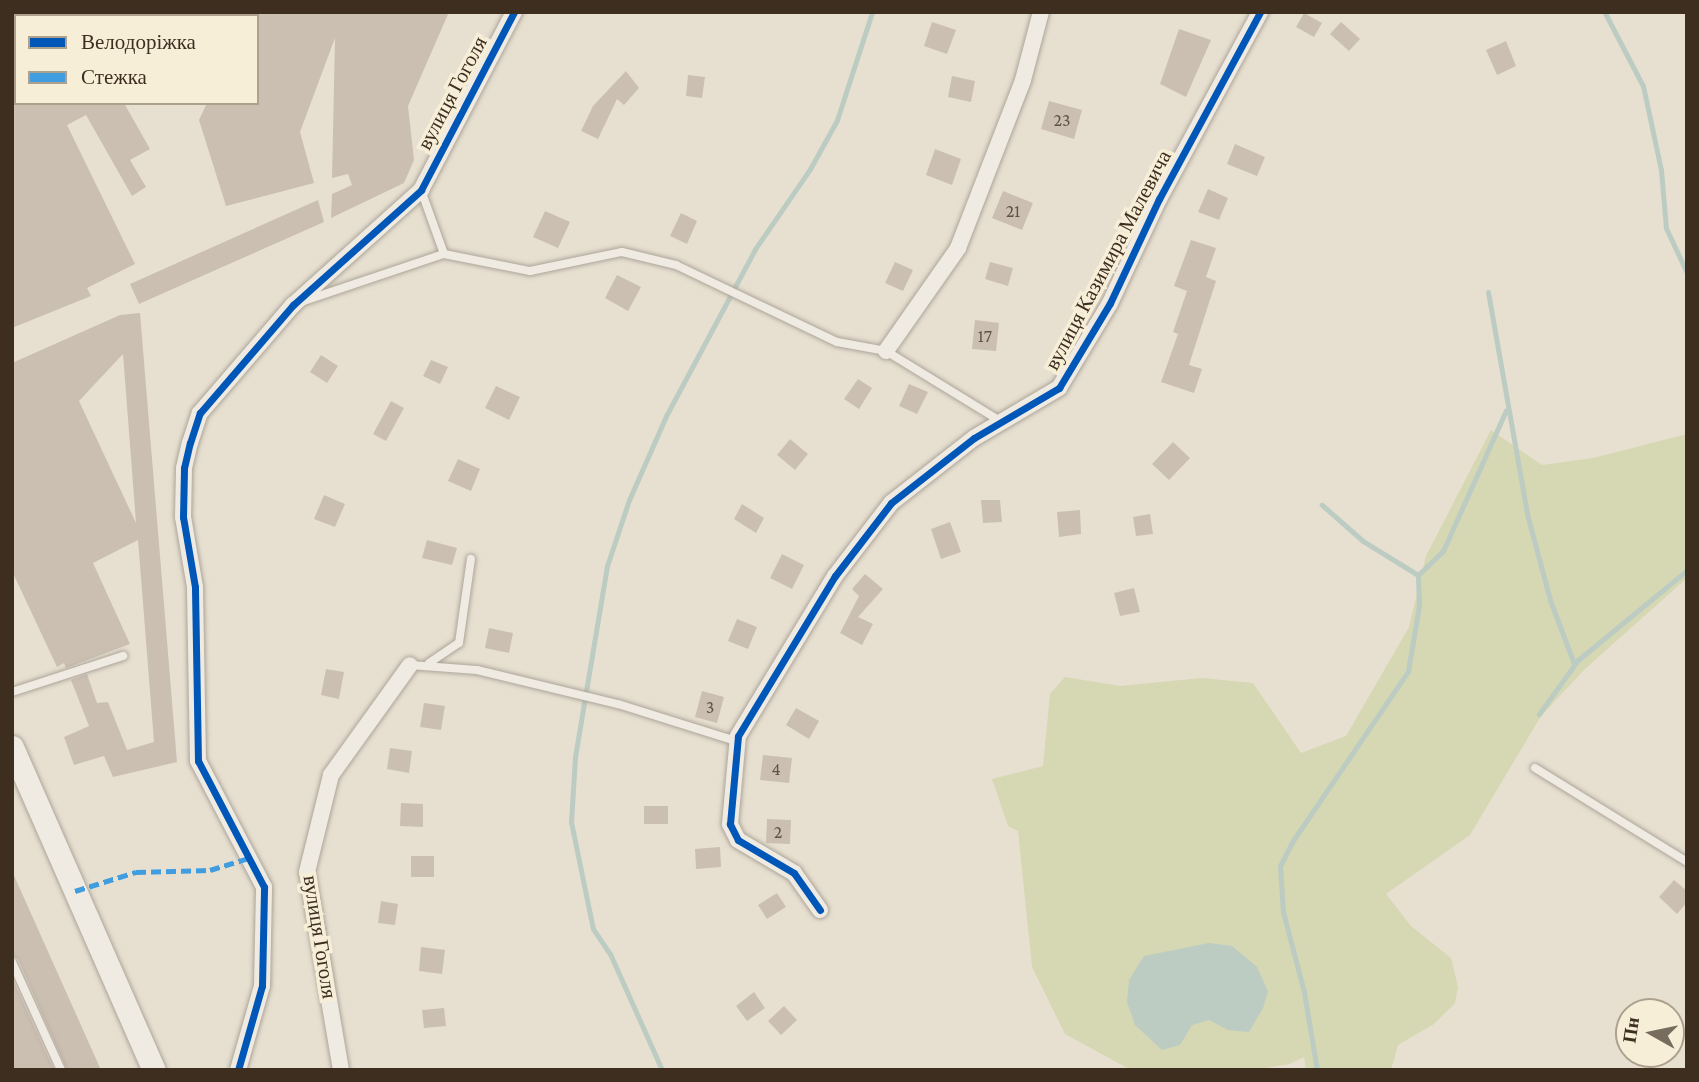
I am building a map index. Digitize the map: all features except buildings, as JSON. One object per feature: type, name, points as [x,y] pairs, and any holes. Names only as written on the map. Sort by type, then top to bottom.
[{"type":"street","name":"вулиця Гоголя","points":[[421,190],[514,12]]},
{"type":"street","points":[[886,351],[958,248],[1023,80],[1041,12]]},
{"type":"street","name":"вулиця Казимира Малевича","points":[[820,910],[794,873],[738,839],[730,824],[736,741],[835,576],[891,503],[1002,422],[1059,388],[1110,303],[1159,199],[1260,12]]},
{"type":"street","points":[[238,1070],[262,986],[264,887],[198,761],[195,587],[183,517],[184,468],[200,413],[293,305],[421,190]]},
{"type":"street","name":"вулиця Гоголя","points":[[341,1070],[307,872],[331,775],[410,664]]},
{"type":"street","points":[[12,747],[154,1070]]},
{"type":"lane","points":[[421,190],[444,254]]},
{"type":"lane","points":[[293,305],[444,254],[530,271],[621,252],[676,265],[837,342],[886,351],[1002,422]]},
{"type":"lane","points":[[429,663],[459,643],[471,559]]},
{"type":"lane","points":[[12,692],[123,656]]},
{"type":"lane","points":[[410,664],[429,663],[477,670],[618,704],[736,741]]},
{"type":"lane","points":[[1535,768],[1687,862]]},
{"type":"lane","points":[[12,962],[61,1070]]},
{"type":"green space","points":[[1491,430],[1542,465],[1593,458],[1687,434],[1687,578],[1585,669],[1541,716],[1470,835],[1386,894],[1411,926],[1451,958],[1458,987],[1455,1003],[1434,1024],[1398,1045],[1391,1070],[1306,1070],[1304,1057],[1290,1064],[1253,1070],[1131,1070],[1065,1034],[1032,967],[1018,831],[1008,826],[992,779],[1043,766],[1050,694],[1065,677],[1120,686],[1202,678],[1253,683],[1301,753],[1346,736],[1409,627],[1426,556]]},
{"type":"shaded area","points":[[1209,943],[1232,946],[1257,967],[1268,991],[1263,1008],[1249,1032],[1228,1030],[1209,1020],[1192,1025],[1180,1045],[1162,1050],[1135,1025],[1127,1002],[1129,980],[1144,956]]},
{"type":"waterway","points":[[662,1070],[610,954],[593,929],[571,822],[575,757],[607,566],[629,500],[666,416],[755,249],[810,169],[837,120],[872,12]]},
{"type":"waterway","points":[[1605,13],[1643,86],[1661,170],[1666,228],[1687,273]]},
{"type":"waterway","points":[[1488,292],[1527,514],[1550,600],[1574,664]]},
{"type":"waterway","points":[[1418,575],[1443,551],[1506,410]]},
{"type":"waterway","points":[[1317,1070],[1304,992],[1283,912],[1280,866],[1292,842],[1408,671],[1419,606],[1418,575],[1363,541],[1322,505]]},
{"type":"waterway","points":[[1539,714],[1578,660],[1687,570]]},
{"type":"marked path","points":[[75,891],[136,872],[210,870],[249,858]]},
{"type":"cycle path","points":[[238,1070],[262,986],[264,887],[198,761],[195,587],[183,517],[184,468],[190,443],[200,413],[293,305],[421,190],[514,12]]},
{"type":"cycle path","points":[[820,910],[794,873],[738,840],[730,824],[738,736],[835,576],[891,503],[974,438],[1059,388],[1110,303],[1159,199],[1260,12]]}]
